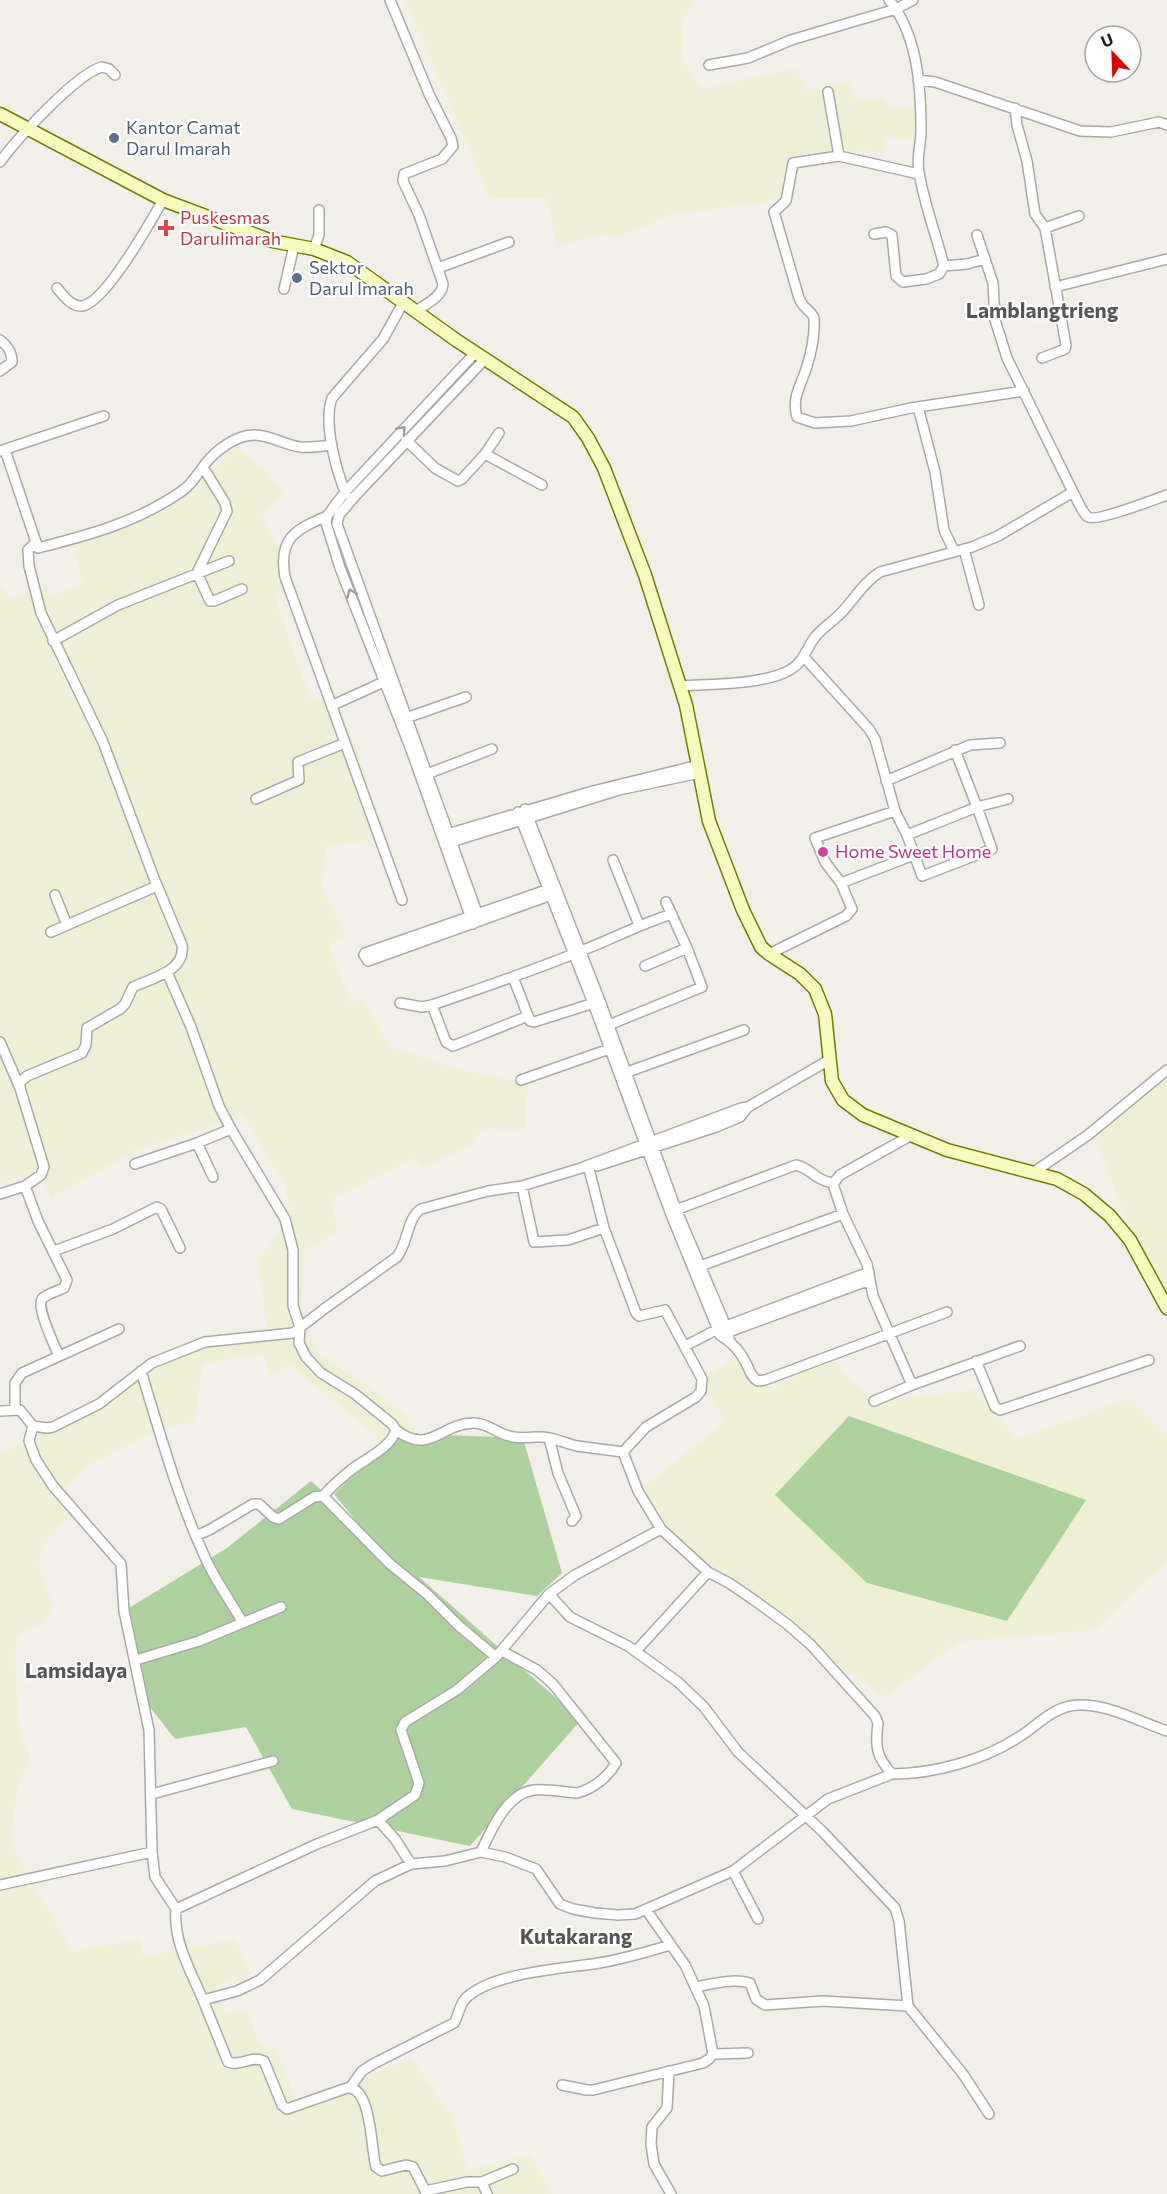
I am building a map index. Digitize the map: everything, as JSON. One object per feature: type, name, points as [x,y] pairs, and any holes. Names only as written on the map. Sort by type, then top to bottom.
[{"type":"main road","points":[[0,114],[163,200],[272,241],[314,249],[347,262],[480,356],[573,417],[588,438],[604,468],[629,530],[680,686],[709,821],[725,865],[761,947],[800,974],[815,989],[825,1014],[832,1081],[843,1100],[863,1115],[910,1136],[946,1150],[1057,1179],[1084,1194],[1110,1216],[1130,1240],[1167,1308]]},
{"type":"street","points":[[390,0],[453,146],[442,159],[404,174],[403,181],[419,215],[443,284],[443,291],[416,311]]},
{"type":"street","points":[[874,234],[886,232],[892,236],[896,276],[903,282],[926,279],[939,274],[944,266],[927,210],[917,161],[921,134],[918,80],[912,46],[896,9],[889,0]]},
{"type":"street","points":[[709,65],[748,58],[791,40],[896,9],[913,0]]},
{"type":"street","points":[[0,162],[29,129],[85,74],[102,67],[109,69],[115,75]]},
{"type":"street","points":[[918,80],[935,82],[1088,132],[1111,132],[1159,122],[1167,125]]},
{"type":"street","points":[[828,92],[839,156]]},
{"type":"street","points":[[1015,108],[1035,214],[1045,228],[1066,345],[1065,350],[1042,358]]},
{"type":"street","points":[[919,174],[839,156],[793,163],[786,201],[774,212],[799,298],[803,308],[813,314],[814,318],[812,350],[796,396],[797,417],[815,423],[851,421],[918,407],[1024,391]]},
{"type":"street","points":[[57,288],[74,305],[81,306],[89,303],[111,281],[163,200]]},
{"type":"street","points":[[314,249],[319,235],[319,210]]},
{"type":"street","points":[[1045,228],[1079,216]]},
{"type":"street","points":[[977,235],[993,283],[995,320],[1007,358],[1087,516],[1093,518],[1167,495]]},
{"type":"street","points":[[438,268],[509,242]]},
{"type":"street","points":[[284,289],[294,246]]},
{"type":"street","points":[[944,266],[967,264],[985,259]]},
{"type":"street","points":[[1055,287],[1167,259]]},
{"type":"street","points":[[350,502],[332,445],[329,406],[332,398],[383,339],[403,303]]},
{"type":"street","points":[[0,339],[8,347],[12,355],[12,362],[0,371]]},
{"type":"street","points":[[475,918],[388,680],[337,524],[339,515],[350,502],[480,356]]},
{"type":"street","points":[[446,839],[406,718],[340,568],[326,523],[327,516],[345,492],[480,356]]},
{"type":"street","points":[[918,407],[935,472],[944,531],[959,550],[979,605]]},
{"type":"street","points":[[38,548],[2,451],[104,416]]},
{"type":"street","points":[[406,440],[435,468],[458,481],[485,454],[499,433]]},
{"type":"street","points":[[20,1088],[21,1080],[27,1076],[82,1053],[86,1045],[87,1028],[91,1024],[120,1009],[133,987],[167,972],[179,962],[183,953],[182,945],[157,886],[103,742],[41,613],[29,566],[28,550],[33,545],[38,548],[80,538],[137,518],[183,490],[195,480],[203,466],[221,449],[244,436],[258,435],[300,447],[332,445]]},
{"type":"street","points":[[485,454],[542,485]]},
{"type":"street","points":[[197,573],[227,511],[225,503],[203,466]]},
{"type":"street","points":[[680,686],[740,682],[791,670],[802,662],[814,639],[841,613],[868,579],[893,567],[959,550],[999,536],[1073,492]]},
{"type":"street","points":[[327,516],[300,528],[292,535],[284,550],[283,563],[292,596],[402,900]]},
{"type":"street","points":[[53,641],[118,605],[229,561]]},
{"type":"street","points":[[197,573],[210,601],[242,589]]},
{"type":"street","points":[[804,657],[869,729],[895,811],[907,835],[922,876],[992,849],[955,750]]},
{"type":"street","points":[[333,705],[388,680]]},
{"type":"street","points":[[406,718],[466,697]]},
{"type":"street","points":[[256,799],[299,780],[298,762],[345,743]]},
{"type":"street","points":[[886,781],[955,750],[970,745],[1000,743]]},
{"type":"street","points":[[426,774],[492,750]]},
{"type":"street","points":[[446,839],[618,787],[699,769]]},
{"type":"street","points":[[907,835],[977,807],[1008,799]]},
{"type":"street","points":[[769,954],[846,916],[852,909],[841,884],[825,862],[815,838],[895,811]]},
{"type":"street","points":[[523,814],[673,1210],[724,1333],[742,1357],[753,1378],[758,1381],[765,1380],[947,1312]]},
{"type":"street","points":[[841,884],[914,855]]},
{"type":"street","points":[[613,860],[639,925]]},
{"type":"street","points":[[51,932],[157,886]]},
{"type":"street","points":[[475,918],[368,961],[364,955],[553,891]]},
{"type":"street","points":[[55,895],[67,925]]},
{"type":"street","points":[[605,1026],[702,987],[666,902]]},
{"type":"street","points":[[400,1003],[422,1007],[432,1005],[577,953],[639,925],[672,914]]},
{"type":"street","points":[[645,966],[687,948]]},
{"type":"street","points":[[167,972],[199,1048],[219,1106],[285,1219],[293,1250],[293,1306],[300,1327],[299,1343],[313,1365],[321,1373],[356,1394],[406,1438],[421,1441],[474,1423],[485,1425],[508,1436],[549,1438],[575,1445],[623,1452]]},
{"type":"street","points":[[513,977],[530,1021],[534,1022],[596,1002]]},
{"type":"street","points":[[432,1005],[446,1042],[453,1046],[528,1016]]},
{"type":"street","points":[[622,1074],[744,1030]]},
{"type":"street","points":[[0,1042],[20,1088],[44,1167],[41,1175],[25,1186],[0,1194]]},
{"type":"street","points":[[521,1080],[613,1048]]},
{"type":"street","points":[[119,1329],[22,1372],[15,1383],[15,1410],[20,1410],[33,1426],[47,1428],[69,1420],[99,1404],[152,1363],[205,1342],[290,1334],[397,1257],[404,1246],[415,1213],[421,1209],[488,1191],[522,1186],[649,1146],[748,1107],[829,1060]]},
{"type":"street","points":[[1034,1172],[1088,1135],[1167,1070]]},
{"type":"street","points":[[135,1164],[231,1129]]},
{"type":"street","points":[[833,1183],[840,1175],[910,1136]]},
{"type":"street","points":[[197,1143],[213,1177]]},
{"type":"street","points":[[588,1165],[604,1228],[636,1313],[639,1316],[665,1310],[702,1379],[701,1391],[688,1403],[646,1427],[623,1452]]},
{"type":"street","points":[[673,1210],[796,1165],[802,1166],[822,1181],[833,1183]]},
{"type":"street","points":[[833,1183],[843,1214],[870,1276],[873,1296],[912,1385]]},
{"type":"street","points":[[25,1186],[38,1221],[67,1280],[66,1284],[42,1299],[40,1303],[59,1356]]},
{"type":"street","points":[[522,1186],[534,1242],[568,1240],[604,1228]]},
{"type":"street","points":[[54,1251],[113,1229],[157,1208],[161,1209],[180,1248]]},
{"type":"street","points":[[697,1268],[843,1214]]},
{"type":"street","points":[[684,1346],[705,1337],[724,1333],[870,1276]]},
{"type":"street","points":[[874,1401],[1020,1346]]},
{"type":"street","points":[[976,1361],[995,1407],[1000,1410],[1149,1360]]},
{"type":"street","points":[[141,1371],[170,1466],[204,1557],[243,1623]]},
{"type":"street","points":[[0,1411],[20,1410]]},
{"type":"street","points":[[33,1426],[29,1441],[40,1467],[68,1505],[121,1564],[124,1611],[149,1730],[152,1852],[155,1877],[176,1909],[176,1932],[183,1953],[228,2062],[235,2064],[257,2058],[264,2061],[282,2105],[287,2109],[350,2088],[362,2071],[373,2064],[454,2023],[465,1999],[482,1989],[532,1972],[635,1956],[670,1945]]},
{"type":"street","points":[[196,1536],[253,1504],[259,1504],[279,1519],[314,1497],[323,1496],[345,1475],[381,1449],[393,1437],[396,1430]]},
{"type":"street","points":[[549,1438],[558,1473],[576,1516],[572,1521]]},
{"type":"street","points":[[623,1452],[638,1491],[661,1529],[708,1572],[729,1582],[812,1645],[875,1716],[878,1723],[876,1747],[884,1765],[892,1774]]},
{"type":"street","points":[[323,1496],[390,1564],[427,1594],[459,1626],[499,1654],[537,1670],[553,1684],[616,1763],[591,1789],[584,1792],[533,1790],[520,1794],[507,1806],[481,1852]]},
{"type":"street","points":[[176,1909],[317,1844],[378,1820],[416,1795],[418,1783],[401,1730],[402,1726],[409,1719],[457,1690],[499,1654],[549,1594],[575,1575],[661,1529]]},
{"type":"street","points":[[636,1652],[708,1572]]},
{"type":"street","points":[[549,1594],[570,1617],[636,1652],[678,1682],[704,1707],[738,1752],[805,1816],[895,1908],[899,1921],[908,2006],[963,2074],[989,2114]]},
{"type":"street","points":[[136,1660],[188,1645],[280,1607]]},
{"type":"street","points":[[203,2000],[237,1991],[260,1980],[375,1881],[411,1864],[445,1861],[481,1852],[505,1857],[536,1869],[560,1904],[573,1909],[618,1916],[646,1911],[733,1871],[828,1799],[892,1774],[932,1770],[993,1752],[1020,1737],[1055,1712],[1079,1704],[1099,1707],[1167,1731]]},
{"type":"street","points":[[152,1794],[273,1761]]},
{"type":"street","points":[[378,1820],[395,1839],[411,1864]]},
{"type":"street","points":[[0,1885],[152,1852]]},
{"type":"street","points":[[733,1871],[758,1918]]},
{"type":"street","points":[[562,2085],[594,2090],[703,2063],[710,2060],[713,2054],[704,2006],[685,1965],[646,1911]]},
{"type":"street","points":[[695,1987],[730,1981],[750,1983],[756,1999],[765,2005],[824,2001],[908,2006]]},
{"type":"street","points":[[713,2054],[748,2053]]},
{"type":"street","points":[[669,2071],[667,2108],[652,2127],[651,2144],[654,2164],[671,2194]]},
{"type":"street","points":[[350,2088],[356,2091],[367,2110],[372,2128],[376,2167],[382,2171],[406,2165],[413,2166],[426,2192],[467,2182],[482,2182],[513,2169]]},
{"type":"street","points":[[482,2182],[487,2194]]},
{"type":"green space","points":[[405,0],[695,0],[683,19],[683,61],[702,88],[797,68],[807,90],[849,81],[855,100],[884,97],[891,107],[918,105],[915,140],[885,138],[883,153],[864,151],[790,157],[786,194],[762,203],[673,214],[618,237],[599,235],[557,248],[547,198],[490,198]]},
{"type":"green space","points":[[236,447],[266,470],[285,495],[262,514],[299,589],[274,594],[311,700],[335,694],[362,765],[381,839],[326,846],[322,889],[346,936],[329,946],[351,1002],[363,999],[390,1047],[464,1070],[528,1084],[525,1130],[482,1129],[470,1145],[425,1168],[412,1159],[331,1200],[338,1232],[304,1251],[300,1321],[320,1354],[359,1379],[403,1413],[431,1451],[403,1469],[375,1435],[290,1365],[270,1376],[263,1354],[203,1364],[195,1422],[159,1429],[89,1465],[67,1487],[74,1511],[43,1546],[39,1567],[54,1607],[44,1624],[17,1635],[15,1663],[20,1734],[31,1758],[18,1783],[11,1843],[72,1952],[140,1939],[144,1957],[236,1939],[251,1974],[214,1988],[226,2015],[247,2008],[260,2046],[277,2049],[297,2104],[411,2058],[453,2117],[467,2171],[530,2155],[552,2194],[0,2194],[0,1454],[102,1400],[148,1359],[192,1341],[267,1332],[258,1260],[290,1217],[285,1184],[243,1116],[137,1150],[51,1198],[39,1171],[0,1185],[0,586],[9,598],[47,587],[51,597],[82,584],[71,535],[141,517],[202,480]]},
{"type":"green space","points":[[1167,1074],[1167,1320],[1158,1309],[1094,1133]]},
{"type":"green space","points":[[741,1354],[770,1391],[827,1357],[874,1401],[976,1390],[1017,1439],[1131,1398],[1167,1435],[1167,1561],[1096,1630],[958,1642],[885,1698],[708,1572],[638,1491],[724,1422],[702,1379]]},
{"type":"green space","points":[[849,1416],[1086,1500],[1007,1621],[867,1583],[775,1495]]},
{"type":"green space","points":[[396,1433],[523,1438],[562,1573],[537,1596],[419,1577],[581,1720],[470,1846],[292,1809],[246,1727],[175,1739],[142,1697],[124,1611],[227,1548],[311,1481],[357,1522],[334,1494]]},
{"type":"place","name":"Kantor Camat Darul Imarah","points":[[114,138]]},
{"type":"place","name":"Puskesmas Darulimarah","points":[[166,228]]},
{"type":"place","name":"Sektor Darul Imarah","points":[[297,278]]},
{"type":"place","name":"Home Sweet Home","points":[[823,852]]},
{"type":"district","name":"Lamblangtrieng","points":[[1042,311]]},
{"type":"district","name":"Lamsidaya","points":[[76,1671]]},
{"type":"district","name":"Kutakarang","points":[[576,1937]]}]
